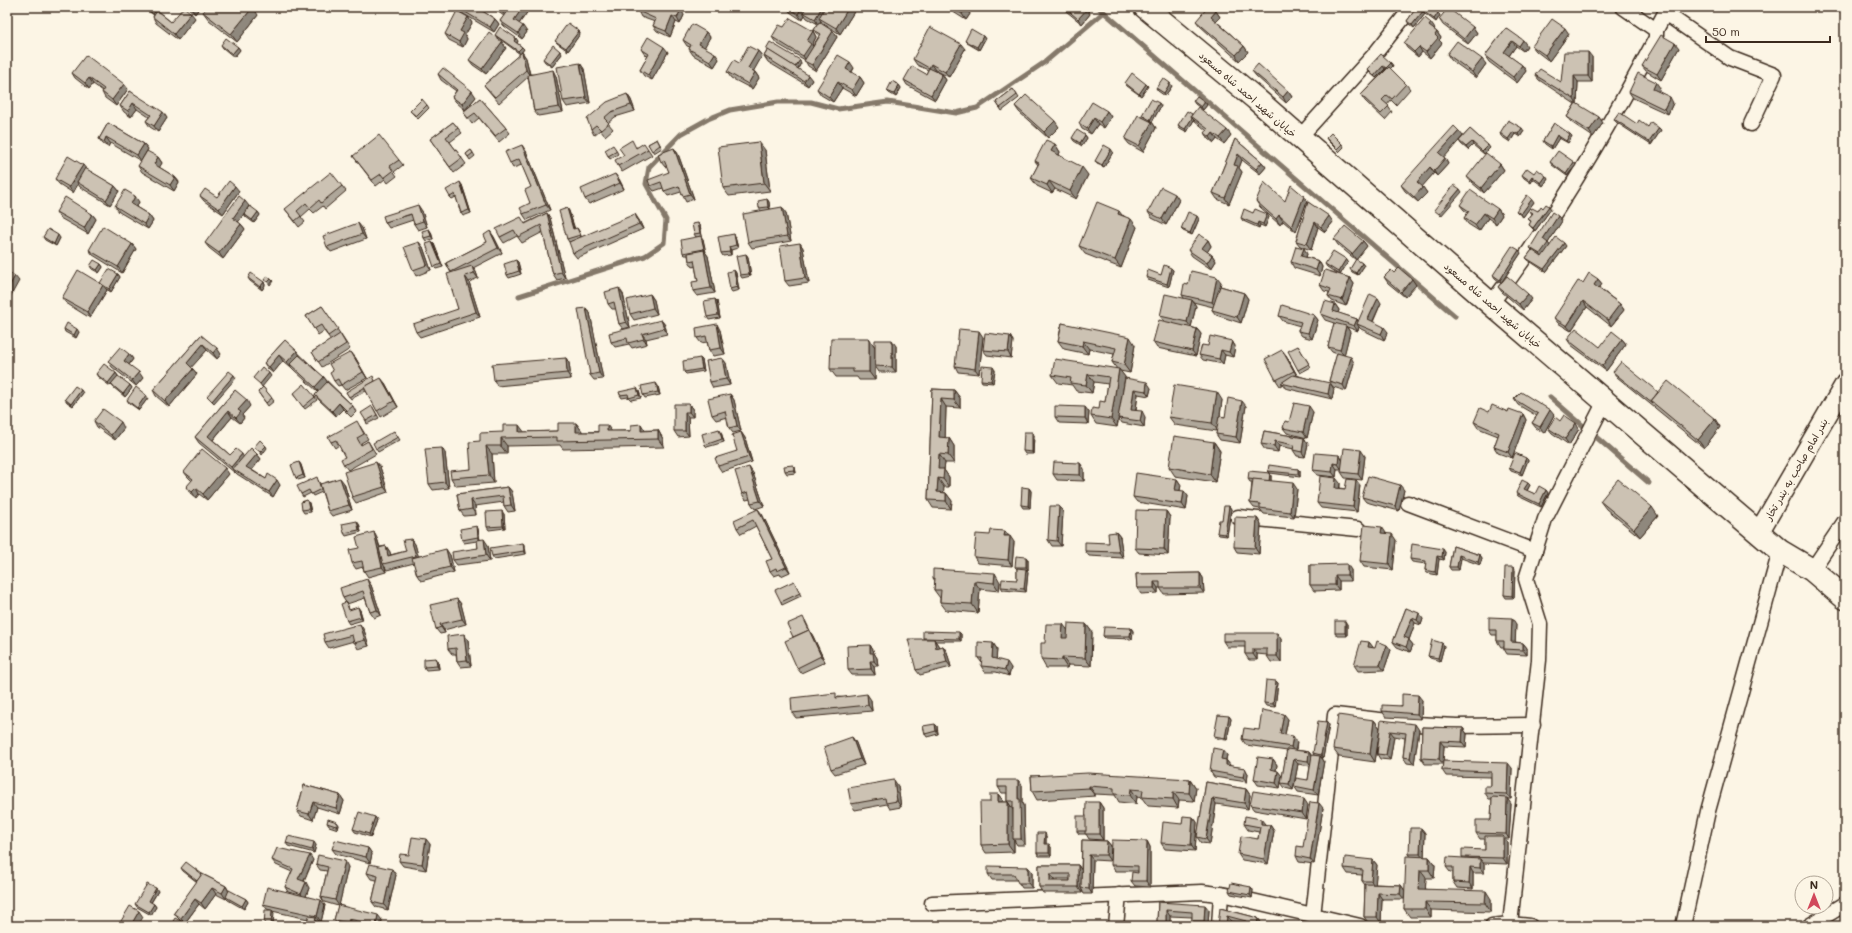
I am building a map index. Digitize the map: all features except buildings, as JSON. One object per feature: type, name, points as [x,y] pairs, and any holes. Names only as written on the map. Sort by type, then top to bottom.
[{"type":"main road","name":"خیابان شهید احمد شاه مسعود","points":[[1145,7],[1256,99],[1491,304],[1780,551],[1812,570],[1845,598]]},
{"type":"main road","name":"بندر امام صاحب به بندر تخار","points":[[1759,532],[1845,384]]},
{"type":"street","points":[[1300,138],[1374,55],[1412,7]]},
{"type":"street","points":[[1623,7],[1656,30]]},
{"type":"street","points":[[1491,304],[1530,250],[1617,113],[1656,38],[1656,30],[1665,13],[1730,58],[1774,76],[1751,124]]},
{"type":"street","points":[[1510,924],[1539,660],[1540,624],[1526,579],[1544,519],[1606,401]]},
{"type":"street","points":[[1408,503],[1535,551]]},
{"type":"street","points":[[1236,517],[1358,529]]},
{"type":"street","points":[[1812,570],[1845,521]]},
{"type":"street","points":[[1683,926],[1708,811],[1780,551]]},
{"type":"street","points":[[1312,916],[1336,715],[1415,724],[1457,726],[1533,724]]},
{"type":"street","points":[[932,903],[1180,892],[1221,894],[1360,926]]},
{"type":"street","points":[[1219,926],[1221,894]]},
{"type":"street","points":[[1116,926],[1119,895]]},
{"type":"street","points":[[1809,926],[1845,904]]},
{"type":"street","points":[[1492,926],[1510,924],[1530,926]]},
{"type":"waterway","points":[[1098,7],[1455,316]]},
{"type":"waterway","points":[[519,296],[645,256],[664,243],[666,220],[646,184],[649,167],[681,134],[708,119],[730,110],[778,102],[811,102],[838,109],[888,102],[956,113],[977,108],[1045,62],[1104,12]]},
{"type":"waterway","points":[[1550,397],[1649,483]]}]
